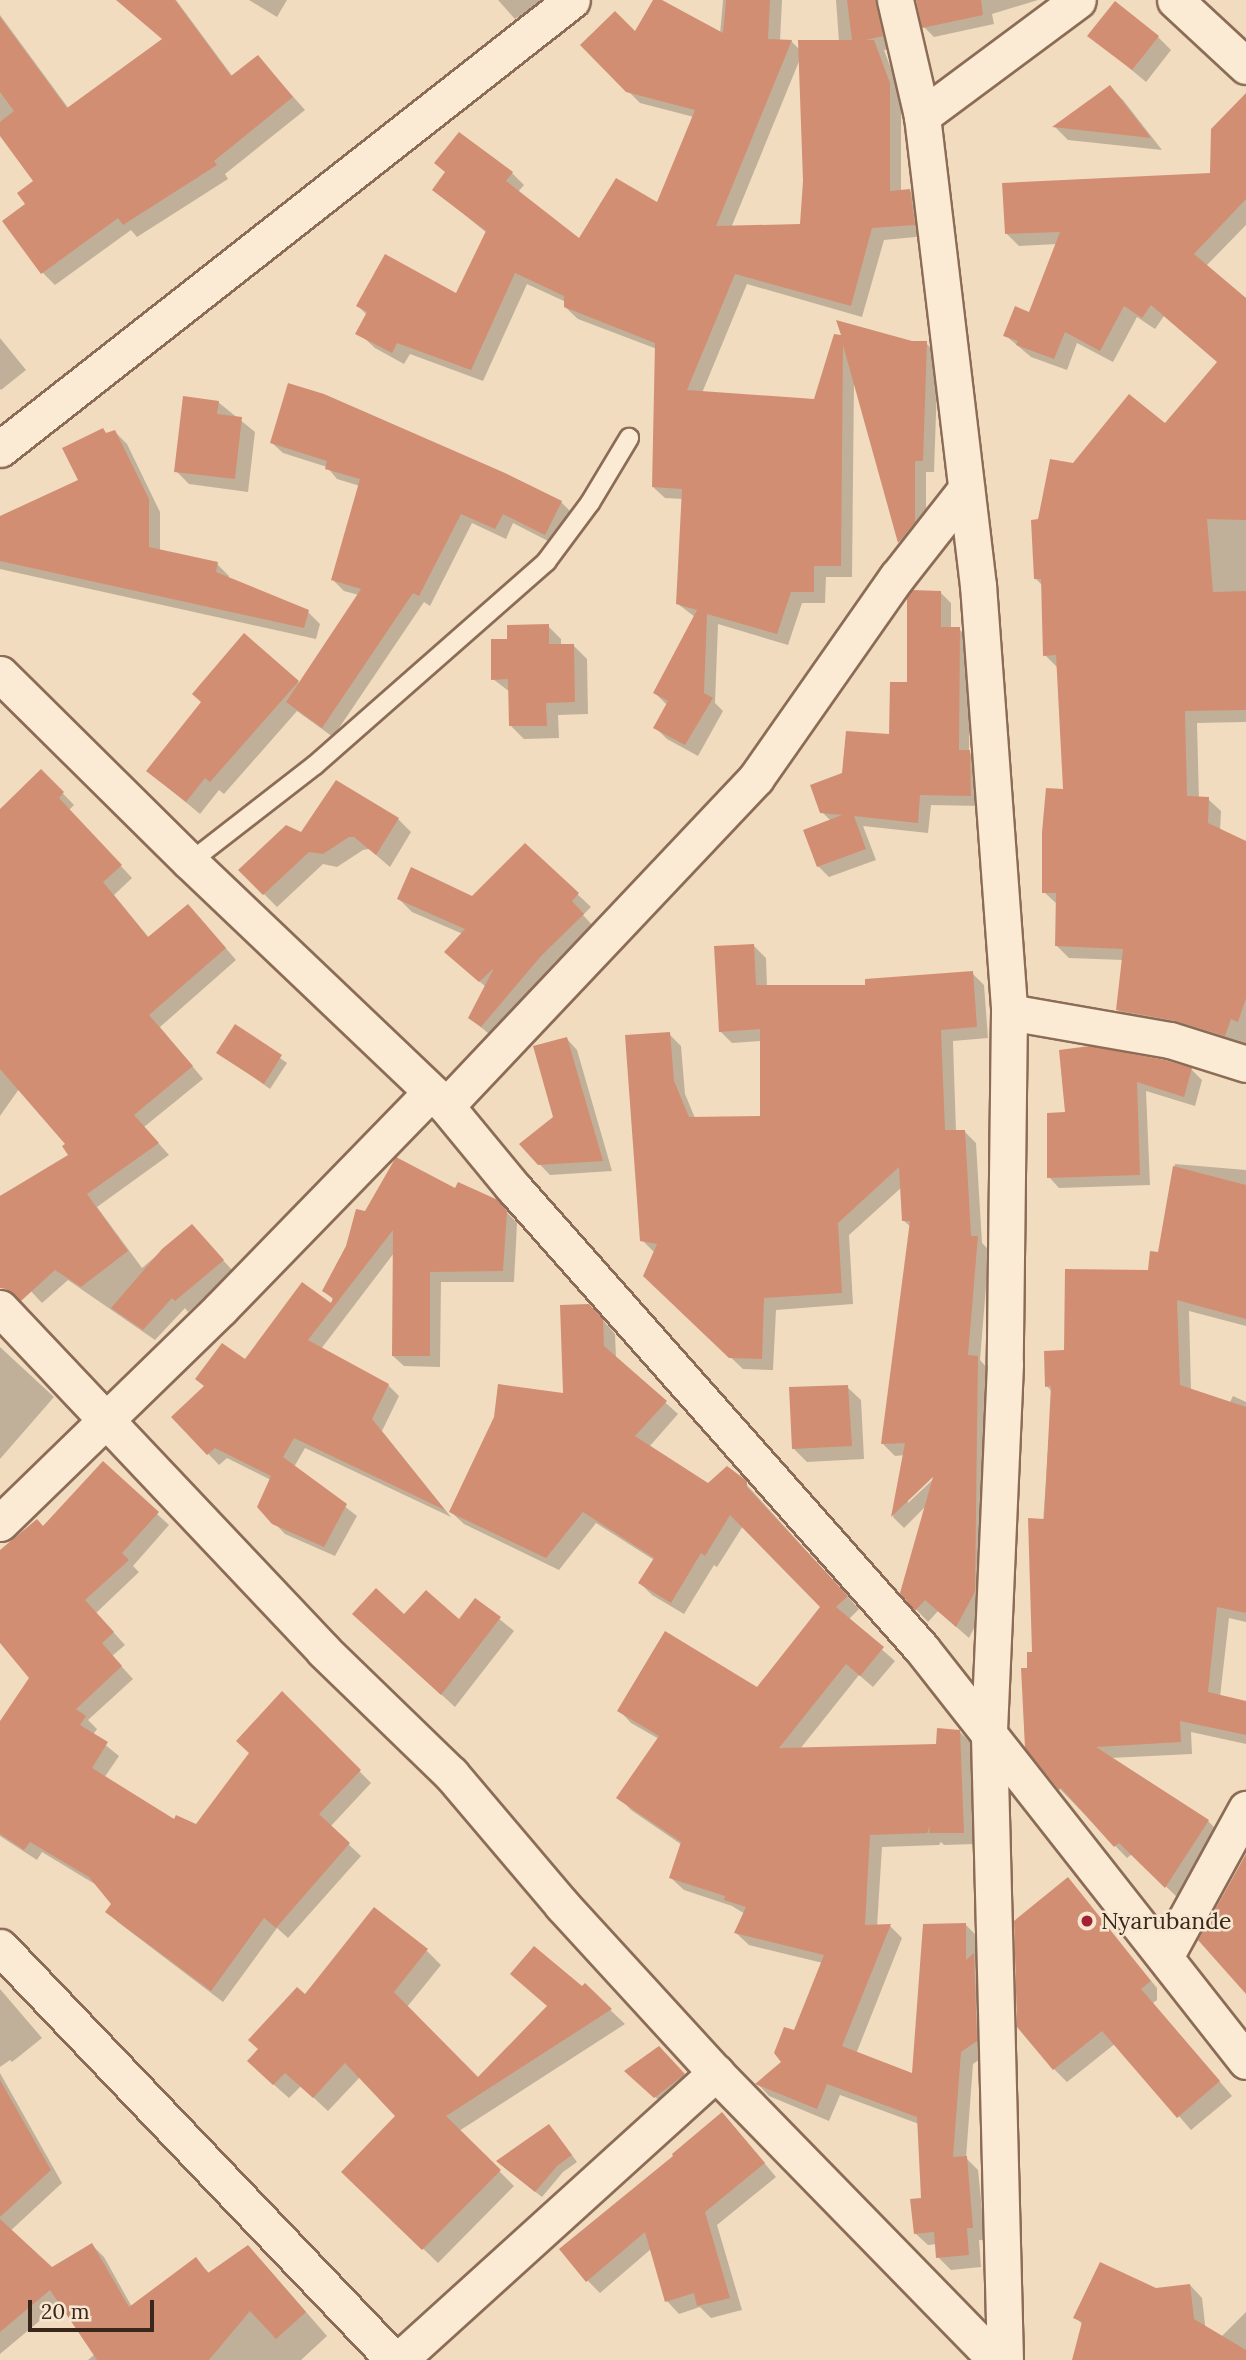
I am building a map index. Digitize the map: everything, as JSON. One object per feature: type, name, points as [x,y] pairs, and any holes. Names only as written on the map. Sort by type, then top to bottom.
[{"type":"street","points":[[0,449],[572,0]]},
{"type":"street","points":[[895,0],[922,116],[978,585],[1009,1012],[1005,1364],[989,1737],[1005,2360]]},
{"type":"street","points":[[922,116],[1078,0]]},
{"type":"street","points":[[1175,0],[1246,66]]},
{"type":"street","points":[[0,1523],[438,1099],[756,778],[897,577],[966,489]]},
{"type":"street","points":[[0,674],[190,862],[438,1099],[922,1649],[1246,2061]]},
{"type":"street","points":[[1009,1012],[1170,1040],[1246,1064]]},
{"type":"street","points":[[0,1308],[324,1651],[451,1774],[562,1905],[716,2073],[996,2360]]},
{"type":"street","points":[[1165,1957],[1246,1809]]},
{"type":"street","points":[[0,1947],[397,2360],[716,2073]]},
{"type":"lane","points":[[190,862],[315,765],[546,562],[590,503],[629,438]]},
{"type":"building","points":[[116,0],[175,0],[231,76],[258,55],[293,97],[214,161],[217,165],[123,225],[118,218],[41,274],[2,221],[25,204],[17,193],[33,181],[0,136],[0,122],[14,111],[0,92],[0,17],[67,108],[162,39]]},
{"type":"building","points":[[653,0],[662,0],[723,33],[726,0],[770,0],[768,39],[792,40],[716,226],[800,224],[803,181],[798,40],[852,40],[847,0],[875,0],[883,36],[866,40],[874,40],[890,83],[890,191],[910,189],[915,225],[872,228],[851,306],[735,274],[687,390],[814,399],[834,334],[841,335],[836,320],[912,341],[927,341],[923,461],[915,461],[915,522],[898,543],[843,345],[841,566],[814,566],[814,592],[791,592],[777,634],[707,614],[704,693],[713,698],[685,745],[653,728],[668,701],[653,693],[697,610],[676,604],[682,489],[652,487],[655,343],[564,307],[564,296],[515,273],[471,370],[397,343],[392,353],[355,334],[367,312],[356,306],[385,254],[456,293],[486,231],[432,190],[445,172],[434,163],[459,132],[513,172],[506,181],[579,238],[616,178],[657,202],[695,110],[626,92],[580,45],[615,11],[635,31]]},
{"type":"building","points":[[916,0],[981,0],[983,15],[922,28]]},
{"type":"building","points":[[1115,1],[1159,36],[1132,70],[1087,36]]},
{"type":"building","points":[[1110,85],[1151,138],[1052,127]]},
{"type":"building","points":[[1246,93],[1246,199],[1194,254],[1246,298],[1246,520],[1207,519],[1213,592],[1246,591],[1246,710],[1185,711],[1187,796],[1209,797],[1208,823],[1246,841],[1246,998],[1238,1022],[1231,1019],[1225,1036],[1176,1021],[1116,1010],[1123,949],[1055,946],[1056,893],[1042,893],[1042,832],[1046,788],[1063,789],[1056,655],[1043,656],[1041,579],[1034,579],[1031,520],[1038,519],[1050,459],[1073,463],[1129,394],[1165,423],[1217,362],[1151,305],[1142,318],[1124,306],[1100,351],[1065,332],[1054,359],[1016,345],[1018,341],[1003,336],[1015,306],[1029,312],[1060,232],[1005,234],[1002,183],[1210,173],[1211,129]]},
{"type":"building","points":[[288,383],[324,394],[505,473],[562,501],[545,535],[503,514],[495,529],[461,514],[419,596],[413,593],[322,728],[286,702],[361,589],[331,580],[360,479],[325,469],[327,461],[270,443]]},
{"type":"building","points":[[183,396],[219,401],[217,414],[242,417],[235,479],[174,472]]},
{"type":"building","points":[[103,428],[106,433],[115,430],[149,499],[149,547],[218,562],[216,572],[309,610],[304,628],[0,561],[0,516],[78,480],[62,448]]},
{"type":"building","points":[[912,590],[941,591],[941,627],[960,627],[959,750],[970,750],[971,796],[920,795],[918,823],[854,816],[866,849],[817,867],[803,830],[842,815],[820,813],[810,785],[842,773],[846,731],[889,734],[890,682],[907,682],[907,598]]},
{"type":"building","points":[[549,624],[549,644],[574,644],[575,702],[546,703],[547,726],[509,726],[508,679],[491,680],[491,639],[507,639],[507,625]]},
{"type":"building","points":[[244,633],[299,681],[210,782],[205,778],[186,802],[146,771],[201,702],[192,694]]},
{"type":"building","points":[[41,769],[64,792],[59,798],[122,865],[103,882],[148,937],[188,904],[226,948],[149,1015],[193,1066],[134,1115],[159,1143],[87,1194],[128,1251],[81,1287],[55,1270],[21,1301],[6,1289],[0,1288],[0,1196],[68,1155],[62,1146],[65,1144],[0,1069],[0,809]]},
{"type":"building","points":[[336,780],[399,818],[376,855],[354,837],[349,837],[323,854],[309,852],[263,895],[238,870],[286,825],[301,832]]},
{"type":"building","points":[[525,843],[579,893],[572,901],[584,914],[541,956],[481,1027],[468,1018],[494,968],[479,982],[444,952],[465,929],[397,899],[411,867],[472,896]]},
{"type":"building","points":[[754,944],[756,985],[865,985],[865,979],[973,971],[977,1027],[941,1030],[945,1130],[965,1130],[971,1236],[978,1236],[968,1355],[978,1356],[975,1592],[956,1627],[925,1600],[915,1611],[900,1593],[933,1477],[891,1517],[905,1443],[881,1444],[910,1221],[902,1221],[899,1167],[838,1223],[842,1293],[764,1298],[762,1359],[729,1358],[643,1276],[657,1244],[640,1241],[625,1035],[670,1032],[674,1081],[689,1117],[760,1116],[760,1029],[719,1032],[714,946]]},
{"type":"building","points":[[235,1024],[282,1055],[264,1084],[216,1053]]},
{"type":"building","points":[[567,1037],[603,1161],[538,1165],[519,1144],[553,1117],[533,1046]]},
{"type":"building","points":[[1090,1046],[1165,1060],[1192,1068],[1184,1097],[1137,1082],[1140,1175],[1047,1178],[1047,1113],[1065,1112],[1059,1050]]},
{"type":"building","points":[[396,1157],[455,1188],[458,1182],[498,1200],[507,1211],[503,1271],[430,1272],[430,1356],[392,1356],[393,1230],[308,1340],[389,1384],[372,1419],[445,1510],[294,1438],[283,1457],[347,1504],[324,1547],[272,1524],[257,1507],[271,1476],[215,1448],[207,1455],[171,1417],[204,1386],[195,1379],[222,1343],[245,1359],[302,1282],[331,1303],[333,1298],[322,1291],[346,1246],[356,1209],[365,1211]]},
{"type":"building","points":[[1173,1166],[1246,1185],[1246,1319],[1177,1300],[1180,1385],[1246,1407],[1246,1613],[1217,1607],[1208,1692],[1246,1701],[1246,1735],[1180,1721],[1181,1742],[1096,1747],[1209,1820],[1165,1888],[1119,1843],[1114,1847],[1061,1788],[1059,1790],[1025,1748],[1021,1668],[1027,1668],[1027,1652],[1032,1652],[1028,1518],[1044,1519],[1051,1386],[1045,1387],[1044,1351],[1064,1350],[1065,1269],[1148,1270],[1150,1251],[1158,1252]]},
{"type":"building","points":[[192,1224],[224,1260],[175,1301],[172,1298],[143,1330],[111,1308],[162,1249]]},
{"type":"building","points":[[589,1304],[603,1319],[604,1346],[667,1401],[635,1436],[708,1483],[727,1466],[747,1481],[747,1487],[848,1596],[836,1607],[884,1647],[860,1676],[846,1664],[779,1748],[936,1744],[937,1728],[960,1730],[964,1833],[929,1833],[930,1826],[927,1833],[870,1835],[865,1925],[891,1924],[842,2046],[912,2073],[923,1924],[966,1923],[966,1960],[974,1953],[977,2041],[961,2052],[953,2157],[967,2156],[973,2228],[967,2228],[969,2255],[936,2258],[934,2232],[914,2234],[910,2199],[921,2198],[917,2117],[827,2084],[817,2109],[755,2084],[781,2062],[774,2053],[784,2027],[794,2030],[824,1955],[734,1933],[746,1907],[724,1900],[725,1896],[669,1878],[681,1842],[616,1798],[659,1736],[617,1711],[665,1631],[757,1687],[820,1607],[730,1515],[705,1556],[701,1553],[671,1603],[638,1583],[654,1558],[583,1512],[546,1558],[449,1512],[494,1417],[498,1384],[563,1393],[560,1305]]},
{"type":"building","points":[[848,1385],[852,1446],[792,1449],[789,1387]]},
{"type":"building","points":[[103,1461],[159,1512],[122,1553],[129,1560],[85,1600],[114,1632],[102,1643],[122,1666],[76,1709],[86,1716],[80,1725],[108,1742],[92,1768],[174,1819],[176,1815],[196,1824],[249,1753],[236,1741],[282,1691],[361,1770],[319,1814],[350,1843],[276,1928],[264,1918],[211,1991],[105,1912],[111,1904],[89,1877],[30,1842],[24,1850],[0,1834],[0,1721],[29,1678],[0,1643],[0,1550],[37,1519],[43,1526]]},
{"type":"building","points":[[376,1588],[404,1614],[426,1590],[459,1619],[475,1598],[501,1617],[441,1695],[352,1614]]},
{"type":"building","points":[[1246,1854],[1246,1994],[1198,1940]]},
{"type":"building","points":[[1068,1877],[1151,1981],[1141,1989],[1220,2081],[1177,2118],[1102,2031],[1053,2070],[1017,2027],[1014,1921]]},
{"type":"building","points":[[374,1907],[428,1949],[394,1992],[478,2077],[547,2006],[510,1974],[534,1946],[582,1986],[585,1983],[612,2009],[446,2116],[501,2170],[422,2250],[341,2172],[395,2116],[345,2063],[313,2098],[285,2073],[273,2085],[247,2061],[258,2049],[248,2040],[297,1987],[305,1994]]},
{"type":"building","points":[[659,2046],[685,2074],[654,2098],[624,2071]]},
{"type":"building","points":[[0,2080],[51,2170],[0,2217]]},
{"type":"building","points":[[722,2112],[765,2163],[705,2212],[730,2298],[697,2306],[694,2293],[665,2302],[645,2232],[586,2282],[559,2249],[673,2156],[672,2154]]},
{"type":"building","points":[[549,2124],[572,2155],[557,2166],[535,2192],[496,2161]]},
{"type":"building","points":[[0,2219],[52,2267],[92,2243],[129,2307],[196,2257],[208,2273],[248,2245],[306,2312],[276,2339],[250,2311],[209,2360],[97,2360],[50,2290],[0,2332]]},
{"type":"building","points":[[1100,2262],[1156,2288],[1190,2284],[1194,2319],[1246,2350],[1246,2360],[1072,2360],[1082,2322],[1073,2318]]},
{"type":"place","name":"Nyarubande","points":[[1087,1921]]}]
